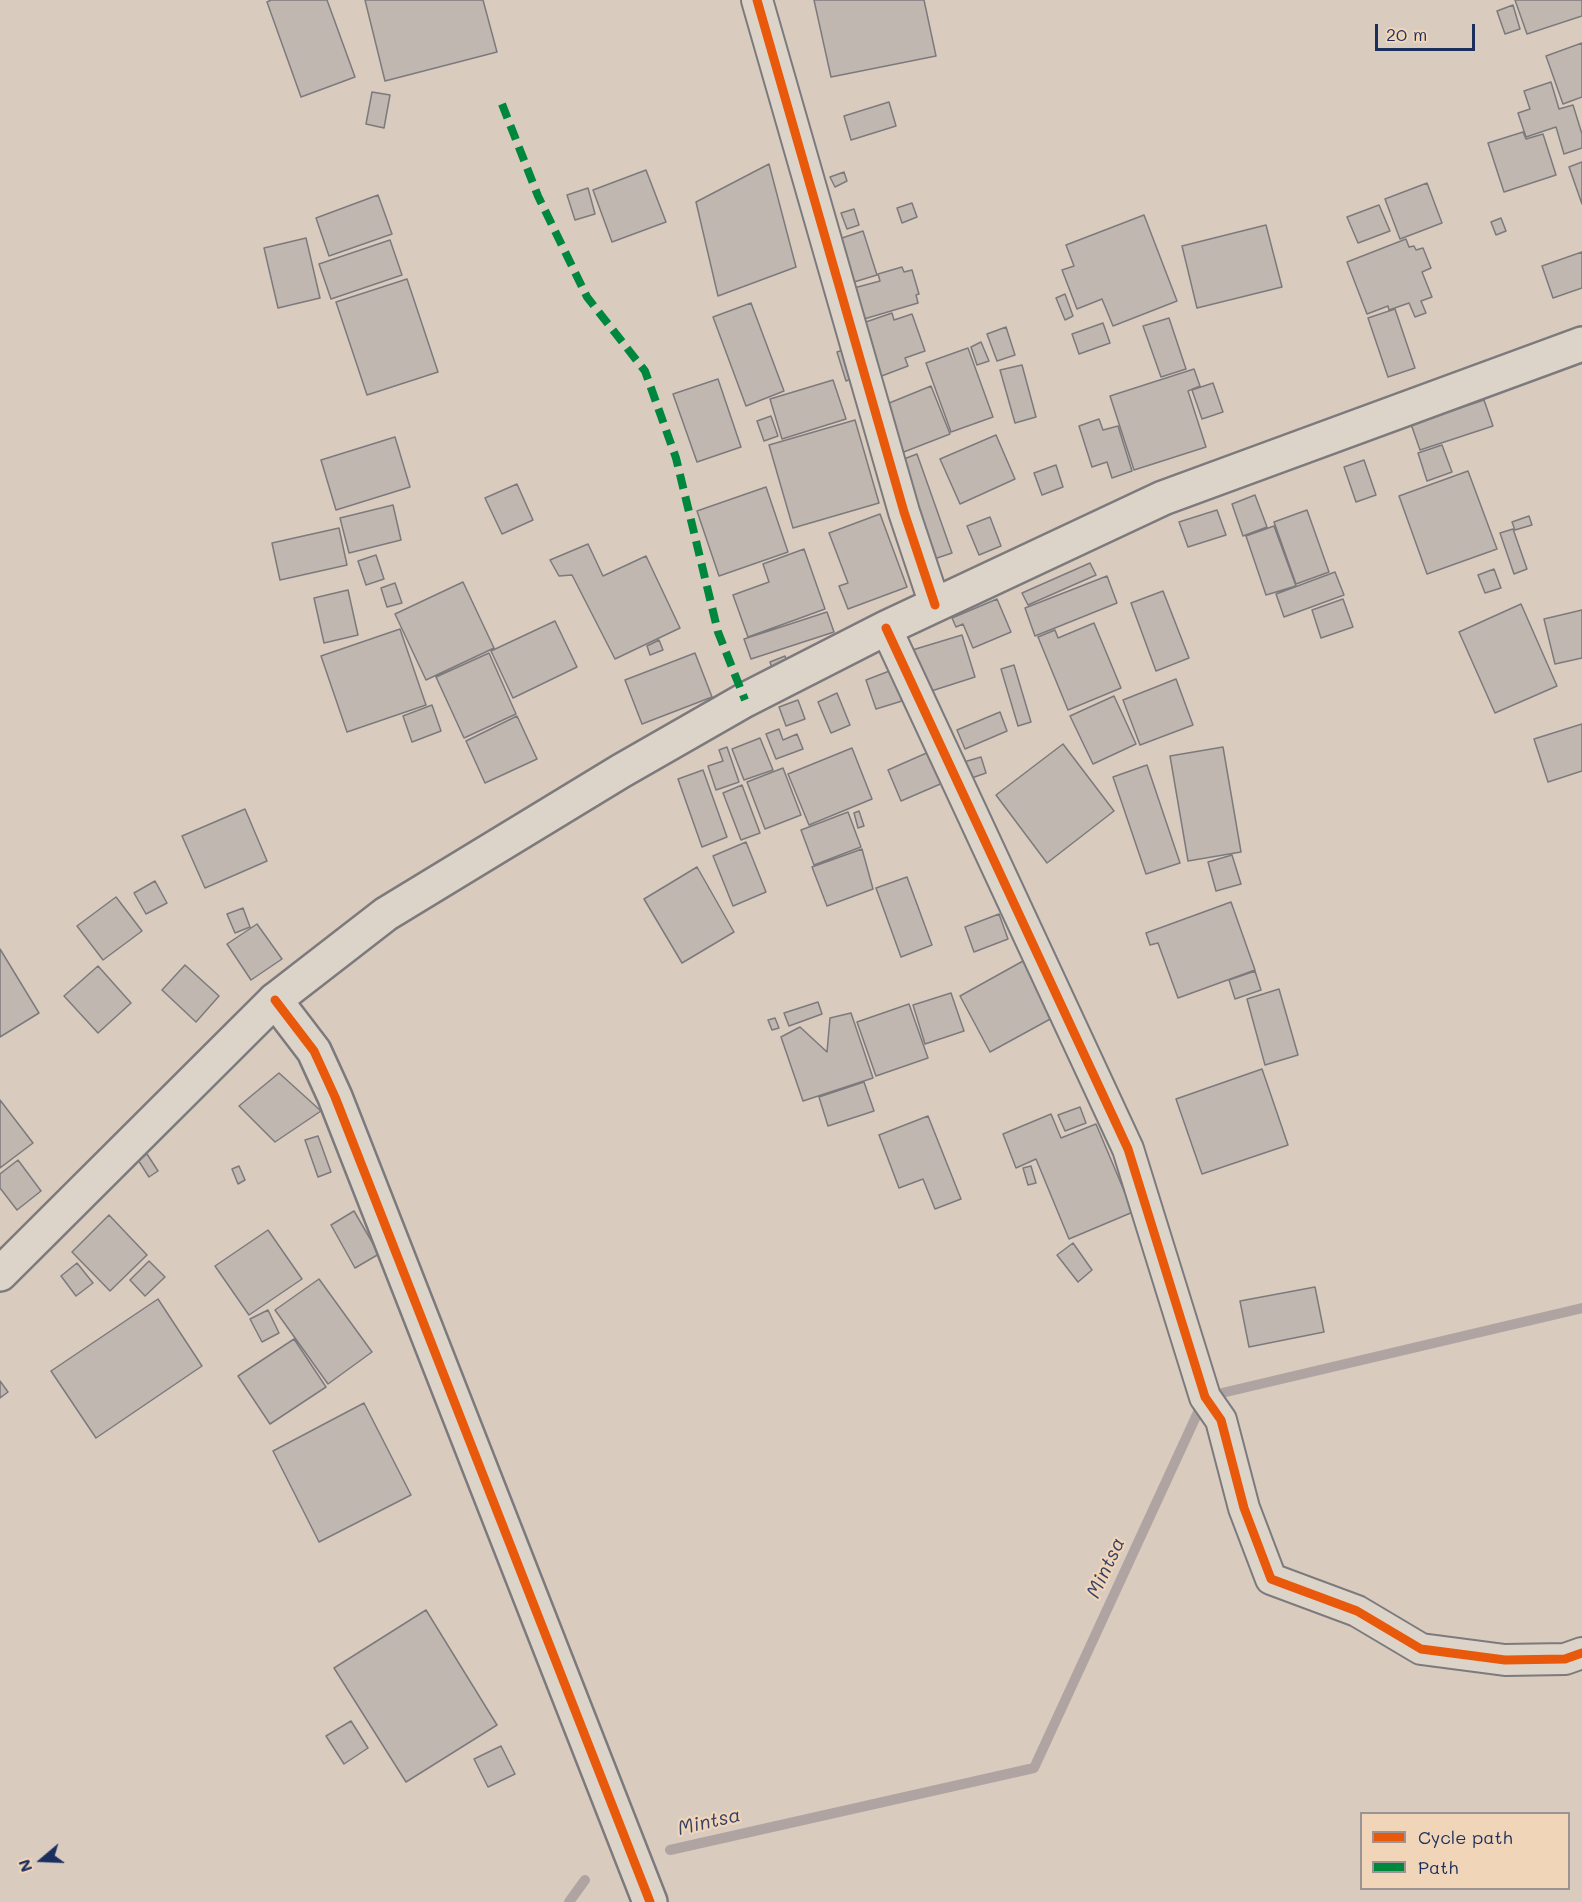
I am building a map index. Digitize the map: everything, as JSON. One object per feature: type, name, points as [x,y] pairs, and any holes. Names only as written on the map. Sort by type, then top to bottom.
[{"type":"main road","points":[[0,1274],[275,1000],[386,914],[734,706],[886,628],[1163,498],[1582,344]]},
{"type":"main road","points":[[275,1000],[314,1051],[335,1097],[650,1902]]},
{"type":"street","points":[[757,0],[904,513],[936,605]]},
{"type":"street","points":[[886,628],[1128,1149],[1205,1398],[1221,1420],[1244,1508],[1271,1579],[1357,1611],[1421,1649],[1505,1659],[1565,1659],[1582,1653]]},
{"type":"building","points":[[271,0],[327,0],[355,77],[301,97],[267,2]]},
{"type":"building","points":[[365,0],[483,0],[497,52],[385,81]]},
{"type":"building","points":[[814,0],[924,0],[936,56],[831,77]]},
{"type":"building","points":[[1515,0],[1582,0],[1582,16],[1527,34]]},
{"type":"building","points":[[1513,5],[1520,29],[1505,34],[1497,11]]},
{"type":"building","points":[[1582,43],[1582,97],[1563,104],[1546,56]]},
{"type":"building","points":[[1551,82],[1559,109],[1573,105],[1582,134],[1582,148],[1564,154],[1556,127],[1526,137],[1518,113],[1530,109],[1524,91]]},
{"type":"building","points":[[372,92],[390,95],[384,128],[366,124]]},
{"type":"building","points":[[889,102],[896,126],[851,140],[844,116]]},
{"type":"building","points":[[1523,132],[1526,139],[1543,134],[1556,175],[1504,192],[1488,143]]},
{"type":"building","points":[[1582,162],[1582,204],[1569,167]]},
{"type":"building","points":[[769,164],[796,267],[718,296],[696,202]]},
{"type":"building","points":[[646,170],[666,222],[612,242],[593,190]]},
{"type":"building","points":[[844,172],[847,181],[835,187],[830,177]]},
{"type":"building","points":[[1427,183],[1442,223],[1400,239],[1385,199]]},
{"type":"building","points":[[588,188],[595,214],[575,220],[567,195]]},
{"type":"building","points":[[378,195],[392,234],[329,256],[316,218]]},
{"type":"building","points":[[912,203],[917,217],[902,223],[897,208]]},
{"type":"building","points":[[1379,205],[1390,231],[1358,243],[1347,217]]},
{"type":"building","points":[[854,209],[859,225],[847,229],[841,213]]},
{"type":"building","points":[[1144,215],[1177,301],[1113,326],[1102,299],[1077,309],[1062,270],[1074,266],[1066,245]]},
{"type":"building","points":[[1501,218],[1506,231],[1496,235],[1491,222]]},
{"type":"building","points":[[1266,225],[1282,287],[1197,308],[1182,246]]},
{"type":"building","points":[[863,231],[877,275],[841,286],[827,243]]},
{"type":"building","points":[[306,238],[320,298],[278,308],[264,248]]},
{"type":"building","points":[[1406,239],[1409,247],[1414,246],[1416,250],[1423,248],[1431,268],[1422,272],[1432,297],[1421,301],[1426,313],[1415,317],[1409,303],[1389,310],[1388,306],[1367,314],[1347,262]]},
{"type":"building","points":[[390,240],[402,275],[331,299],[319,264]]},
{"type":"building","points":[[1582,252],[1582,288],[1553,298],[1542,266]]},
{"type":"building","points":[[902,267],[904,272],[912,270],[919,294],[916,295],[918,303],[864,319],[854,288],[880,281],[878,274]]},
{"type":"building","points":[[407,279],[438,372],[367,395],[336,302]]},
{"type":"building","points":[[1065,294],[1073,316],[1065,320],[1056,298]]},
{"type":"building","points":[[751,303],[784,391],[746,406],[713,317]]},
{"type":"building","points":[[1395,309],[1415,368],[1388,377],[1368,318]]},
{"type":"building","points":[[892,313],[894,320],[912,314],[925,351],[905,358],[908,366],[879,377],[860,324]]},
{"type":"building","points":[[1169,318],[1186,369],[1161,377],[1143,326]]},
{"type":"building","points":[[1103,323],[1110,343],[1079,354],[1072,334]]},
{"type":"building","points":[[1006,327],[1015,355],[997,361],[987,334]]},
{"type":"building","points":[[981,342],[989,361],[977,365],[971,347]]},
{"type":"building","points":[[968,348],[993,417],[951,432],[926,363]]},
{"type":"building","points":[[843,350],[853,378],[846,381],[837,352]]},
{"type":"building","points":[[1022,365],[1036,417],[1015,423],[1000,370]]},
{"type":"building","points":[[1194,369],[1200,386],[1188,391],[1206,447],[1134,470],[1110,396]]},
{"type":"building","points":[[718,379],[741,447],[697,462],[673,394]]},
{"type":"building","points":[[833,380],[846,419],[782,439],[770,399]]},
{"type":"building","points":[[1213,383],[1223,412],[1202,419],[1192,390]]},
{"type":"building","points":[[931,386],[950,434],[896,455],[877,408]]},
{"type":"building","points":[[1484,400],[1493,426],[1420,450],[1411,424]]},
{"type":"building","points":[[771,416],[778,436],[764,441],[757,421]]},
{"type":"building","points":[[1099,419],[1103,430],[1118,426],[1132,471],[1112,478],[1107,462],[1092,467],[1079,426]]},
{"type":"building","points":[[855,420],[879,503],[793,528],[769,445]]},
{"type":"building","points":[[996,435],[1015,479],[960,504],[940,459]]},
{"type":"building","points":[[395,437],[410,487],[336,510],[321,460]]},
{"type":"building","points":[[1442,445],[1452,472],[1427,481],[1418,453]]},
{"type":"building","points":[[917,454],[952,553],[931,560],[896,462]]},
{"type":"building","points":[[1364,460],[1376,495],[1356,502],[1344,467]]},
{"type":"building","points":[[1056,465],[1063,487],[1042,495],[1034,473]]},
{"type":"building","points":[[1468,471],[1497,549],[1427,574],[1399,496]]},
{"type":"building","points":[[517,484],[533,520],[502,534],[485,498]]},
{"type":"building","points":[[766,487],[788,552],[719,576],[697,511]]},
{"type":"building","points":[[1255,495],[1267,527],[1243,536],[1232,504]]},
{"type":"building","points":[[393,505],[401,540],[349,553],[340,518]]},
{"type":"building","points":[[1217,510],[1226,535],[1188,547],[1179,522]]},
{"type":"building","points":[[1307,510],[1329,572],[1296,584],[1274,522]]},
{"type":"building","points":[[880,514],[907,587],[848,609],[839,586],[848,583],[829,533]]},
{"type":"building","points":[[1529,516],[1532,525],[1515,530],[1512,522]]},
{"type":"building","points":[[990,517],[1001,546],[979,555],[967,526]]},
{"type":"building","points":[[1274,526],[1296,586],[1266,595],[1246,536]]},
{"type":"building","points":[[339,528],[347,565],[280,580],[272,543]]},
{"type":"building","points":[[1513,529],[1527,569],[1514,574],[1500,533]]},
{"type":"building","points":[[588,544],[603,576],[646,556],[680,628],[615,659],[572,575],[559,576],[550,560]]},
{"type":"building","points":[[804,549],[825,609],[748,637],[733,595],[769,582],[763,564]]},
{"type":"building","points":[[376,555],[384,579],[366,585],[358,561]]},
{"type":"building","points":[[1090,563],[1096,575],[1028,605],[1022,593]]},
{"type":"building","points":[[1494,569],[1501,588],[1485,593],[1478,575]]},
{"type":"building","points":[[1335,572],[1344,595],[1284,617],[1276,594]]},
{"type":"building","points":[[1107,576],[1117,603],[1035,636],[1025,608]]},
{"type":"building","points":[[463,582],[494,648],[426,680],[395,614]]},
{"type":"building","points":[[395,583],[402,603],[387,607],[381,588]]},
{"type":"building","points":[[348,590],[358,635],[324,643],[314,598]]},
{"type":"building","points":[[1163,591],[1189,658],[1156,671],[1131,603]]},
{"type":"building","points":[[997,599],[1011,632],[973,648],[963,624],[956,627],[952,618]]},
{"type":"building","points":[[1343,599],[1353,627],[1321,638],[1312,610]]},
{"type":"building","points":[[1521,604],[1557,686],[1495,713],[1459,632]]},
{"type":"building","points":[[1582,610],[1582,658],[1555,664],[1544,619]]},
{"type":"building","points":[[827,612],[834,632],[751,659],[744,639]]},
{"type":"building","points":[[555,621],[577,667],[513,698],[491,651]]},
{"type":"building","points":[[1094,623],[1121,688],[1068,710],[1038,637],[1055,630],[1058,638]]},
{"type":"building","points":[[400,629],[426,705],[347,732],[321,656]]},
{"type":"building","points":[[962,635],[975,677],[922,694],[909,651]]},
{"type":"building","points":[[659,640],[663,650],[650,655],[647,646]]},
{"type":"building","points":[[489,653],[516,714],[464,738],[436,677]]},
{"type":"building","points":[[695,653],[712,697],[642,724],[625,680]]},
{"type":"building","points":[[785,656],[789,668],[774,674],[770,662]]},
{"type":"building","points":[[1014,665],[1031,722],[1018,726],[1001,669]]},
{"type":"building","points":[[892,670],[902,701],[876,709],[866,680]]},
{"type":"building","points":[[1176,679],[1193,725],[1140,745],[1123,700]]},
{"type":"building","points":[[837,693],[850,725],[831,733],[818,702]]},
{"type":"building","points":[[1114,696],[1136,744],[1093,764],[1070,716]]},
{"type":"building","points":[[798,700],[805,719],[786,726],[779,707]]},
{"type":"building","points":[[432,705],[441,731],[412,742],[403,716]]},
{"type":"building","points":[[1000,712],[1007,731],[965,749],[957,730]]},
{"type":"building","points":[[517,716],[537,759],[485,783],[466,741]]},
{"type":"building","points":[[1582,724],[1582,771],[1548,782],[1534,739]]},
{"type":"building","points":[[779,729],[783,740],[797,734],[803,749],[776,759],[766,734]]},
{"type":"building","points":[[760,738],[773,770],[744,780],[732,749]]},
{"type":"building","points":[[1063,744],[1114,811],[1047,863],[996,795]]},
{"type":"building","points":[[727,747],[739,782],[716,790],[708,766],[723,761],[719,750]]},
{"type":"building","points":[[1223,747],[1241,852],[1188,861],[1170,756]]},
{"type":"building","points":[[852,748],[872,799],[809,825],[788,774]]},
{"type":"building","points":[[931,751],[945,782],[901,801],[888,770]]},
{"type":"building","points":[[981,757],[986,773],[969,779],[964,762]]},
{"type":"building","points":[[1147,765],[1180,863],[1146,874],[1113,777]]},
{"type":"building","points":[[783,768],[801,815],[765,829],[747,782]]},
{"type":"building","points":[[703,770],[727,837],[702,847],[678,779]]},
{"type":"building","points":[[742,785],[760,833],[741,840],[723,793]]},
{"type":"building","points":[[245,809],[267,861],[205,888],[182,836]]},
{"type":"building","points":[[859,811],[864,826],[858,828],[854,813]]},
{"type":"building","points":[[848,812],[861,847],[814,865],[801,830]]},
{"type":"building","points":[[746,842],[766,892],[733,906],[713,856]]},
{"type":"building","points":[[862,849],[873,889],[827,906],[812,867]]},
{"type":"building","points":[[1232,855],[1241,884],[1216,891],[1208,862]]},
{"type":"building","points":[[697,867],[734,932],[682,963],[644,899]]},
{"type":"building","points":[[907,877],[932,945],[901,957],[876,888]]},
{"type":"building","points":[[155,881],[167,903],[146,914],[134,893]]},
{"type":"building","points":[[116,897],[142,931],[103,960],[77,926]]},
{"type":"building","points":[[1231,902],[1255,970],[1178,998],[1158,943],[1150,945],[1146,933]]},
{"type":"building","points":[[243,908],[250,927],[235,933],[227,914]]},
{"type":"building","points":[[999,914],[1008,939],[974,952],[965,927]]},
{"type":"building","points":[[257,924],[282,959],[251,980],[227,944]]},
{"type":"building","points":[[0,949],[39,1013],[0,1037]]},
{"type":"building","points":[[1023,961],[1054,1017],[990,1052],[960,996]]},
{"type":"building","points":[[185,965],[219,996],[196,1022],[162,990]]},
{"type":"building","points":[[98,966],[131,1003],[98,1033],[64,996]]},
{"type":"building","points":[[1255,971],[1261,990],[1235,999],[1229,980]]},
{"type":"building","points":[[1279,989],[1298,1055],[1265,1065],[1247,999]]},
{"type":"building","points":[[951,993],[964,1031],[925,1044],[913,1005]]},
{"type":"building","points":[[818,1002],[822,1014],[789,1026],[784,1013]]},
{"type":"building","points":[[909,1004],[928,1058],[876,1076],[857,1022]]},
{"type":"building","points":[[851,1013],[873,1078],[803,1101],[781,1037],[800,1027],[827,1052],[830,1018]]},
{"type":"building","points":[[775,1018],[779,1028],[772,1030],[768,1020]]},
{"type":"building","points":[[1262,1069],[1288,1145],[1202,1174],[1176,1099]]},
{"type":"building","points":[[279,1073],[321,1111],[275,1142],[239,1106]]},
{"type":"building","points":[[864,1082],[874,1111],[828,1126],[819,1097]]},
{"type":"building","points":[[0,1100],[33,1143],[0,1168]]},
{"type":"building","points":[[1080,1107],[1086,1123],[1065,1131],[1058,1115]]},
{"type":"building","points":[[1051,1114],[1061,1138],[1096,1124],[1133,1212],[1069,1239],[1036,1159],[1016,1168],[1003,1134]]},
{"type":"building","points":[[928,1116],[961,1199],[935,1209],[923,1179],[899,1188],[879,1135]]},
{"type":"building","points":[[318,1136],[331,1172],[318,1177],[305,1140]]},
{"type":"building","points":[[147,1154],[158,1171],[149,1177],[138,1160]]},
{"type":"building","points":[[18,1160],[41,1191],[17,1210],[0,1188],[0,1174]]},
{"type":"building","points":[[239,1166],[245,1180],[238,1184],[232,1169]]},
{"type":"building","points":[[1031,1166],[1036,1183],[1028,1185],[1023,1168]]},
{"type":"building","points":[[354,1211],[379,1254],[355,1268],[331,1225]]},
{"type":"building","points":[[109,1215],[147,1255],[110,1291],[72,1252]]},
{"type":"building","points":[[268,1230],[302,1279],[249,1315],[215,1266]]},
{"type":"building","points":[[1073,1243],[1092,1270],[1078,1282],[1057,1255]]},
{"type":"building","points":[[149,1261],[165,1277],[145,1296],[130,1280]]},
{"type":"building","points":[[77,1263],[93,1283],[76,1296],[61,1276]]},
{"type":"building","points":[[319,1279],[372,1352],[328,1384],[275,1310]]},
{"type":"building","points":[[1315,1287],[1324,1332],[1249,1347],[1240,1301]]},
{"type":"building","points":[[158,1299],[202,1366],[96,1438],[51,1371]]},
{"type":"building","points":[[268,1310],[279,1333],[262,1342],[250,1319]]},
{"type":"building","points":[[294,1339],[326,1387],[270,1424],[238,1376]]},
{"type":"building","points":[[0,1381],[8,1392],[0,1398]]},
{"type":"building","points":[[364,1403],[411,1495],[319,1542],[273,1451]]},
{"type":"building","points":[[426,1610],[497,1725],[406,1782],[334,1668]]},
{"type":"building","points":[[351,1721],[368,1748],[344,1764],[326,1736]]},
{"type":"building","points":[[501,1746],[515,1774],[488,1787],[474,1759]]},
{"type":"waterway","name":"Mintsa","points":[[670,1850],[1034,1768],[1205,1397],[1582,1308]]},
{"type":"waterway","name":"Mintsa","points":[[569,1902],[585,1880]]},
{"type":"marked path","points":[[502,104],[538,196],[587,297],[645,371],[676,458],[718,632],[745,700]]},
{"type":"cycle path","points":[[757,0],[904,512],[935,605]]},
{"type":"cycle path","points":[[886,628],[1128,1149],[1205,1397],[1221,1420],[1244,1508],[1271,1579],[1357,1611],[1421,1649],[1505,1660],[1565,1659],[1582,1653]]},
{"type":"cycle path","points":[[275,1000],[314,1051],[335,1097],[650,1902]]}]
